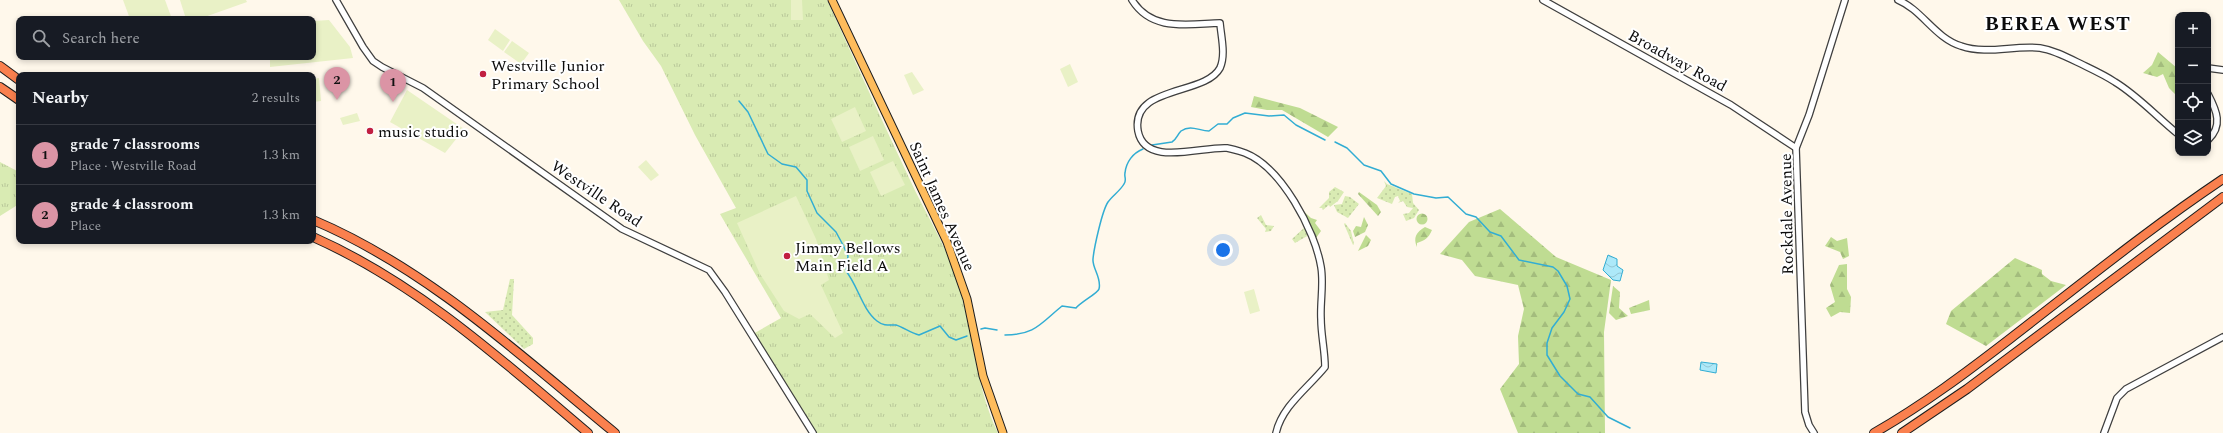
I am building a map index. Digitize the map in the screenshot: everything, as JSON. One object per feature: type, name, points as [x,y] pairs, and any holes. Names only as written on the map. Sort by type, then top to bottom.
[{"type":"highway","points":[[0,66],[16,78]]},
{"type":"highway","points":[[0,87],[16,98]]},
{"type":"highway","points":[[1874,433],[1915,409],[1956,380],[2172,215],[2223,179]]},
{"type":"highway","points":[[1902,433],[1967,389],[2223,197]]},
{"type":"highway","points":[[316,222],[397,265],[440,293],[615,433]]},
{"type":"highway","points":[[316,239],[378,271],[430,305],[489,348],[588,433]]},
{"type":"main road","name":"Saint James Avenue","points":[[832,0],[947,242],[967,299],[983,376],[1003,433]]},
{"type":"street","name":"Westville Road","points":[[336,0],[364,47],[374,61],[382,67],[415,83],[622,228],[709,270],[725,292],[813,433]]},
{"type":"street","points":[[1132,0],[1148,18],[1161,23],[1220,23],[1222,56],[1220,68],[1210,77],[1161,96],[1147,105],[1139,120],[1140,137],[1144,144],[1151,149],[1165,154],[1227,148],[1245,153],[1268,169],[1282,185],[1305,218],[1314,238],[1321,267],[1321,318],[1324,367],[1285,412],[1276,433]]},
{"type":"street","name":"Broadway Road","points":[[1543,0],[1731,104],[1796,148]]},
{"type":"street","name":"Rockdale Avenue","points":[[1814,433],[1809,425],[1805,412],[1796,148],[1809,115],[1845,0]]},
{"type":"street","points":[[1898,0],[1911,8],[1941,35],[1961,46],[1980,50],[2025,47],[2041,48],[2065,56],[2120,85],[2175,131]]},
{"type":"street","points":[[2211,68],[2223,70]]},
{"type":"street","points":[[2211,100],[2220,120],[2218,131],[2211,137]]},
{"type":"street","points":[[2104,433],[2117,398],[2126,389],[2223,337]]},
{"type":"green space","points":[[123,0],[165,0],[171,16],[129,16]]},
{"type":"green space","points":[[180,0],[246,0],[247,2],[207,16],[185,16]]},
{"type":"green space","points":[[619,0],[827,0],[900,159],[950,261],[964,303],[977,369],[983,391],[989,412],[998,433],[814,433],[753,334],[781,318],[720,214],[736,208],[695,135],[661,66],[643,41]]},
{"type":"green space","points":[[791,0],[802,0],[803,20],[791,20]]},
{"type":"green space","points":[[329,20],[350,47],[353,58],[270,67],[270,60],[316,60],[316,21]]},
{"type":"green space","points":[[495,29],[510,40],[503,51],[488,40]]},
{"type":"green space","points":[[512,41],[529,53],[521,64],[504,52]]},
{"type":"green space","points":[[2158,52],[2175,66],[2175,94],[2169,88],[2163,74],[2157,77],[2143,73],[2152,65]]},
{"type":"green space","points":[[1070,64],[1078,82],[1068,87],[1060,69]]},
{"type":"green space","points":[[912,72],[924,90],[913,95],[904,75]]},
{"type":"green space","points":[[316,78],[319,78],[321,101],[316,102]]},
{"type":"green space","points":[[407,90],[464,129],[445,153],[390,122]]},
{"type":"green space","points":[[1254,96],[1300,108],[1338,127],[1328,137],[1282,110],[1267,110],[1251,107]]},
{"type":"green space","points":[[855,107],[866,131],[842,142],[831,119]]},
{"type":"green space","points":[[357,113],[360,121],[343,125],[340,118]]},
{"type":"green space","points":[[873,136],[884,160],[860,171],[849,147]]},
{"type":"green space","points":[[646,160],[659,175],[651,181],[638,167]]},
{"type":"green space","points":[[893,161],[905,185],[881,196],[870,172]]},
{"type":"green space","points":[[0,162],[16,170],[16,206],[0,216]]},
{"type":"green space","points":[[1384,181],[1387,184],[1412,194],[1413,203],[1419,210],[1414,218],[1406,221],[1403,214],[1409,213],[1413,208],[1407,207],[1403,201],[1398,203],[1400,201],[1398,196],[1395,197],[1392,204],[1377,198],[1386,186]]},
{"type":"green space","points":[[1335,187],[1344,192],[1338,201],[1330,207],[1329,205],[1323,210],[1322,208],[1319,208],[1329,198],[1329,192]]},
{"type":"green space","points":[[1359,192],[1377,205],[1381,212],[1378,216],[1358,194]]},
{"type":"green space","name":"Jimmy Bellows Main Field A","points":[[796,196],[816,239],[829,280],[821,285],[843,333],[835,338],[810,314],[799,319],[784,311],[760,274],[737,223]]},
{"type":"green space","points":[[1345,196],[1350,197],[1359,204],[1348,218],[1337,212],[1334,205],[1342,204]]},
{"type":"green space","points":[[1299,207],[1311,218],[1317,220],[1315,223],[1321,231],[1316,238]]},
{"type":"green space","points":[[1500,209],[1556,257],[1611,280],[1604,332],[1605,433],[1518,433],[1500,389],[1519,364],[1518,336],[1524,309],[1518,285],[1475,276],[1462,260],[1440,254],[1469,222]]},
{"type":"green space","points":[[1422,213],[1426,215],[1428,219],[1426,223],[1422,225],[1418,223],[1416,219],[1418,215]]},
{"type":"green space","points":[[1261,215],[1266,225],[1274,226],[1271,231],[1265,232],[1266,229],[1257,218]]},
{"type":"green space","points":[[1364,217],[1368,225],[1365,232],[1355,237],[1353,231],[1356,226],[1361,227]]},
{"type":"green space","points":[[1345,223],[1351,231],[1353,245],[1344,224]]},
{"type":"green space","points":[[1305,227],[1309,235],[1295,243],[1292,239]]},
{"type":"green space","points":[[1425,227],[1432,230],[1426,239],[1417,243],[1417,247],[1415,238],[1419,231]]},
{"type":"green space","points":[[1366,235],[1371,240],[1368,246],[1358,251]]},
{"type":"green space","points":[[1831,237],[1837,241],[1847,238],[1849,256],[1843,259],[1840,252],[1825,246]]},
{"type":"green space","points":[[2015,258],[2042,270],[2042,274],[2051,281],[2066,285],[1986,346],[1946,324],[1951,311]]},
{"type":"green space","points":[[1847,264],[1847,289],[1851,297],[1850,313],[1840,312],[1831,317],[1826,308],[1835,302],[1830,285],[1839,265]]},
{"type":"green space","points":[[510,279],[514,279],[512,315],[533,338],[533,344],[524,349],[485,312],[503,310]]},
{"type":"green space","points":[[1613,286],[1620,292],[1619,308],[1628,316],[1616,320],[1609,313]]},
{"type":"green space","points":[[1254,289],[1260,311],[1250,314],[1244,292]]},
{"type":"green space","points":[[1649,300],[1650,310],[1631,314],[1629,308]]},
{"type":"water","points":[[1608,255],[1617,259],[1617,266],[1623,270],[1620,281],[1613,280],[1603,270]]},
{"type":"water","points":[[1701,362],[1717,364],[1716,373],[1700,370]]},
{"type":"waterway","points":[[739,101],[748,112],[768,154],[782,164],[796,167],[807,180],[807,191],[817,213],[836,232],[843,245],[848,256],[846,271],[872,316],[882,324],[896,325],[919,335],[940,326],[949,337],[956,340],[967,336]]},
{"type":"waterway","points":[[1152,145],[1172,142],[1181,131],[1188,128],[1209,131],[1218,124],[1227,124],[1233,118],[1245,113],[1269,116],[1284,115],[1296,125],[1325,140]]},
{"type":"waterway","points":[[1335,142],[1347,148],[1364,165],[1381,171],[1391,184],[1414,194],[1436,198],[1448,197],[1466,214],[1476,217],[1490,232],[1501,236],[1519,260],[1553,267],[1558,271],[1567,286],[1570,299],[1564,312],[1552,328],[1547,343],[1547,355],[1560,376],[1578,394],[1590,397],[1608,417],[1630,428]]},
{"type":"waterway","points":[[1005,335],[1030,331],[1062,306],[1076,308],[1098,291],[1100,285],[1093,259],[1103,213],[1108,202],[1125,183],[1125,174],[1128,162],[1136,153],[1143,149]]},
{"type":"waterway","points":[[981,329],[985,328],[997,330]]},
{"type":"place","name":"Westville Junior Primary School","points":[[483,74]]},
{"type":"place","name":"grade 4 classroom","points":[[337,100]]},
{"type":"place","name":"grade 7 classrooms","points":[[393,102]]},
{"type":"place","name":"music studio","points":[[370,131]]},
{"type":"place","name":"Jimmy Bellows Main Field A","points":[[787,256]]},
{"type":"district","name":"BEREA WEST","points":[[2058,23]]}]
